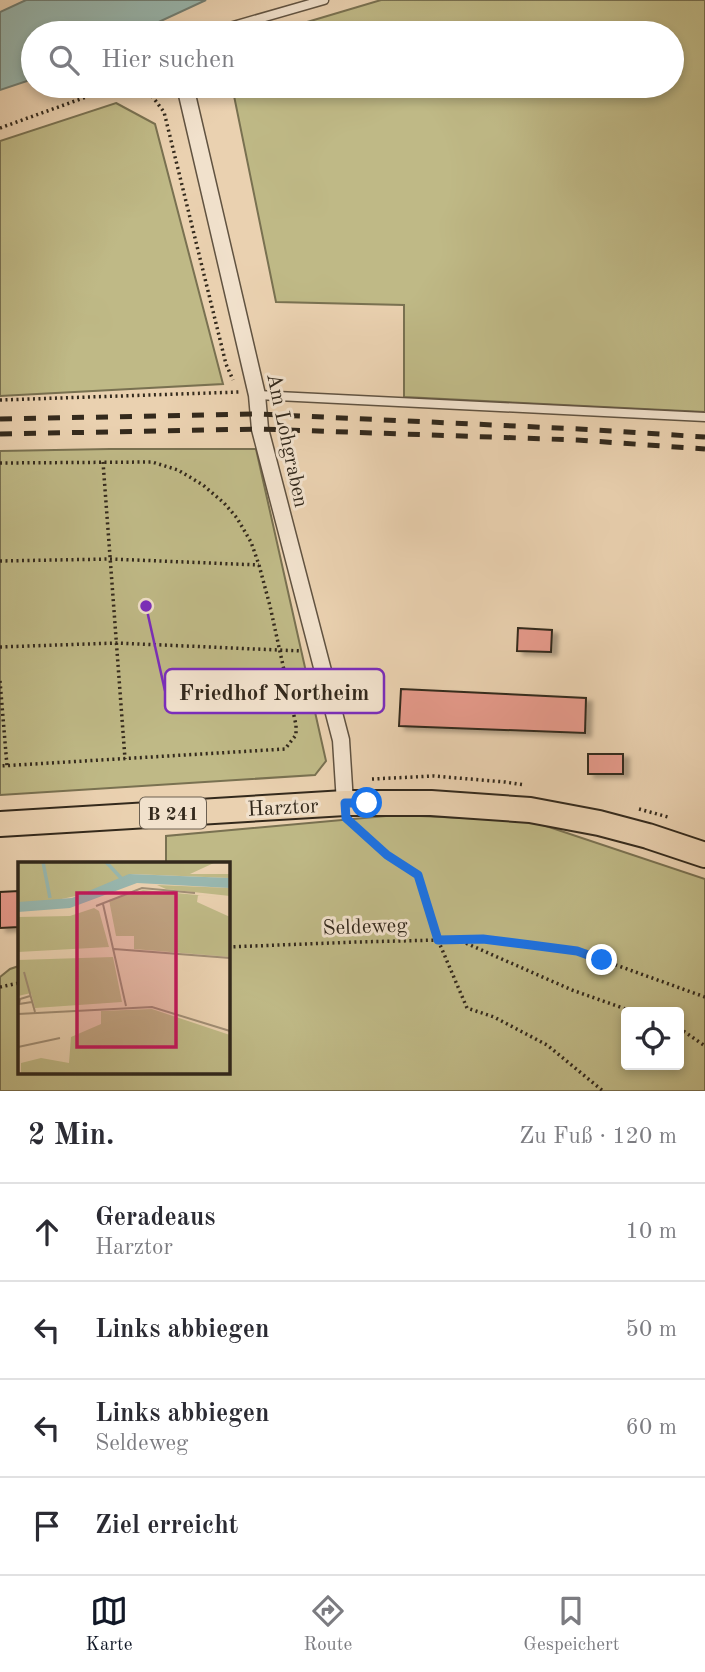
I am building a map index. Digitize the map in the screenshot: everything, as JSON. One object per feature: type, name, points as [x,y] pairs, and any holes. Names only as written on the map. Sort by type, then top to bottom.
[{"type":"main road","name":"Harztor","points":[[0,824],[345,803],[431,803],[530,810],[599,823],[705,855]]},
{"type":"street","name":"Am Lohgraben","points":[[188,98],[257,395],[260,429],[341,740],[345,803]]},
{"type":"lane","points":[[251,21],[324,0]]},
{"type":"lane","points":[[257,395],[705,417]]},
{"type":"path","points":[[0,128],[83,98]]},
{"type":"path","points":[[154,98],[164,112],[226,364],[239,392]]},
{"type":"path","points":[[0,400],[239,392],[257,395]]},
{"type":"path","points":[[103,462],[125,759]]},
{"type":"path","points":[[0,463],[152,462],[178,470],[203,485],[224,503],[237,518],[251,542],[259,565],[296,725],[296,735],[285,749],[0,766]]},
{"type":"path","points":[[0,561],[111,559],[259,565]]},
{"type":"path","points":[[0,648],[116,643],[318,651]]},
{"type":"path","points":[[0,681],[7,766]]},
{"type":"path","points":[[345,803],[346,818],[387,855],[418,875],[438,940],[467,1008],[494,1017],[547,1045],[603,1091]]},
{"type":"path","name":"Seldeweg","points":[[229,947],[483,939],[577,951],[705,997]]},
{"type":"path","points":[[459,940],[572,990],[621,1007]]},
{"type":"path","points":[[0,987],[18,984]]},
{"type":"path","points":[[684,1031],[705,1046]]},
{"type":"shaded area","points":[[381,0],[705,0],[705,412],[404,397],[404,305],[276,302],[234,98],[684,98],[684,21],[310,21]]},
{"type":"shaded area","points":[[116,103],[155,124],[223,384],[0,396],[0,141]]},
{"type":"shaded area","points":[[256,449],[326,761],[315,775],[0,795],[0,451]]},
{"type":"shaded area","points":[[397,815],[531,821],[705,879],[705,1091],[0,1091],[0,977],[18,966],[18,1074],[229,1074],[229,862],[166,862],[166,836]]},
{"type":"water","points":[[26,0],[206,0],[161,21],[21,21],[21,83],[0,90],[0,12]]},
{"type":"building","points":[[518,628],[552,630],[551,652],[517,651]]},
{"type":"building","points":[[401,689],[586,698],[585,733],[399,726]]},
{"type":"building","points":[[588,754],[623,754],[623,774],[588,774]]},
{"type":"building","points":[[18,891],[18,927],[0,928],[0,892]]},
{"type":"railway","points":[[0,419],[258,414],[705,437]]},
{"type":"railway","points":[[0,434],[260,429],[577,440],[705,449]]},
{"type":"place","name":"Friedhof Northeim","points":[[146,606]]},
{"type":"route","points":[[367,803],[345,803],[346,818],[387,855],[418,875],[438,940],[483,939],[577,951],[602,960]]}]
